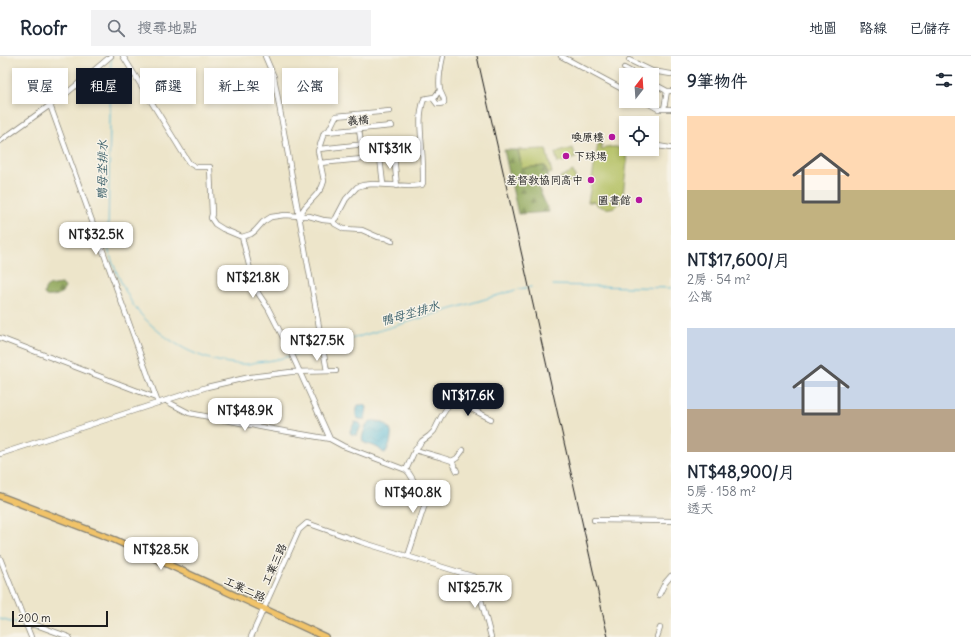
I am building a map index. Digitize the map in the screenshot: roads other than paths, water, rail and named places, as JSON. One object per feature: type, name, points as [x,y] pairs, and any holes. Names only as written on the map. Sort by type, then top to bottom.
[{"type":"main road","name":"工業二路","points":[[0,496],[115,540],[325,637]]},
{"type":"street","points":[[0,141],[67,93],[111,56]]},
{"type":"street","points":[[123,56],[189,163],[196,167],[210,167],[211,218],[215,224],[223,229],[242,236],[251,234],[263,222],[271,217],[285,215],[309,216],[332,221],[344,229],[362,230],[392,241]]},
{"type":"street","points":[[264,56],[274,77],[327,371]]},
{"type":"street","points":[[434,97],[437,104],[444,102],[444,98],[440,91],[440,75],[443,56]]},
{"type":"street","points":[[561,56],[619,87]]},
{"type":"street","points":[[629,60],[652,71],[671,74]]},
{"type":"street","points":[[659,86],[669,91],[664,109]]},
{"type":"street","points":[[332,221],[336,218],[346,199],[357,187],[373,184],[397,186],[419,185],[423,183],[420,125],[421,106],[424,99],[434,97],[440,91]]},
{"type":"street","points":[[50,105],[158,403]]},
{"type":"street","points":[[654,108],[671,109]]},
{"type":"street","name":"義橋","points":[[326,132],[331,127],[336,116],[390,111]]},
{"type":"street","points":[[357,114],[363,159]]},
{"type":"street","name":"義橋","points":[[326,132],[392,126]]},
{"type":"street","points":[[299,216],[317,194],[324,181],[318,149],[324,133],[326,132]]},
{"type":"street","points":[[318,149],[393,141]]},
{"type":"street","points":[[659,146],[670,148]]},
{"type":"street","points":[[320,163],[394,156],[397,186]]},
{"type":"street","points":[[380,158],[383,184]]},
{"type":"street","points":[[242,236],[253,281],[258,293],[268,308],[293,357],[330,439]]},
{"type":"street","points":[[0,338],[156,398]]},
{"type":"street","points":[[0,454],[214,385],[250,377],[300,372],[336,371]]},
{"type":"street","points":[[406,470],[415,450],[422,441],[434,431],[454,397],[491,419]]},
{"type":"street","points":[[168,402],[189,413],[330,439],[343,446],[406,470],[426,501],[408,556],[475,577],[491,637]]},
{"type":"street","points":[[415,450],[440,456],[452,462],[457,471]]},
{"type":"street","points":[[452,462],[457,458],[462,450]]},
{"type":"street","points":[[594,520],[671,521]]},
{"type":"street","name":"工業三路","points":[[251,637],[299,530],[307,523],[361,542],[408,556]]},
{"type":"street","points":[[0,558],[31,637]]},
{"type":"street","points":[[658,595],[671,576]]},
{"type":"street","points":[[25,623],[39,626],[69,637]]},
{"type":"street","points":[[657,637],[660,628]]},
{"type":"water","points":[[358,405],[367,407],[365,419],[359,419],[356,416]]},
{"type":"water","points":[[372,421],[386,424],[390,430],[389,445],[384,453],[377,447],[364,443],[362,439],[365,428]]},
{"type":"water","points":[[355,422],[360,423],[361,426],[357,435],[351,434],[350,431]]},
{"type":"waterway","name":"鴨母坔排水","points":[[111,59],[108,246],[117,274],[133,305],[147,321],[171,340],[198,355],[212,360],[227,363],[246,364],[290,356]]},
{"type":"waterway","name":"鴨母坔排水","points":[[553,285],[671,288]]},
{"type":"waterway","name":"鴨母坔排水","points":[[324,347],[519,289],[531,287]]},
{"type":"waterway","name":"鴨母坔排水","points":[[293,355],[321,348]]},
{"type":"waterway","points":[[0,619],[25,626]]},
{"type":"waterway","points":[[30,627],[62,637]]},
{"type":"railway","points":[[477,56],[608,637]]},
{"type":"place","name":"喚原樓","points":[[612,137]]},
{"type":"place","name":"下球場","points":[[566,156]]},
{"type":"place","name":"基督教協同高中","points":[[591,180]]},
{"type":"place","name":"圖書館","points":[[639,200]]}]
